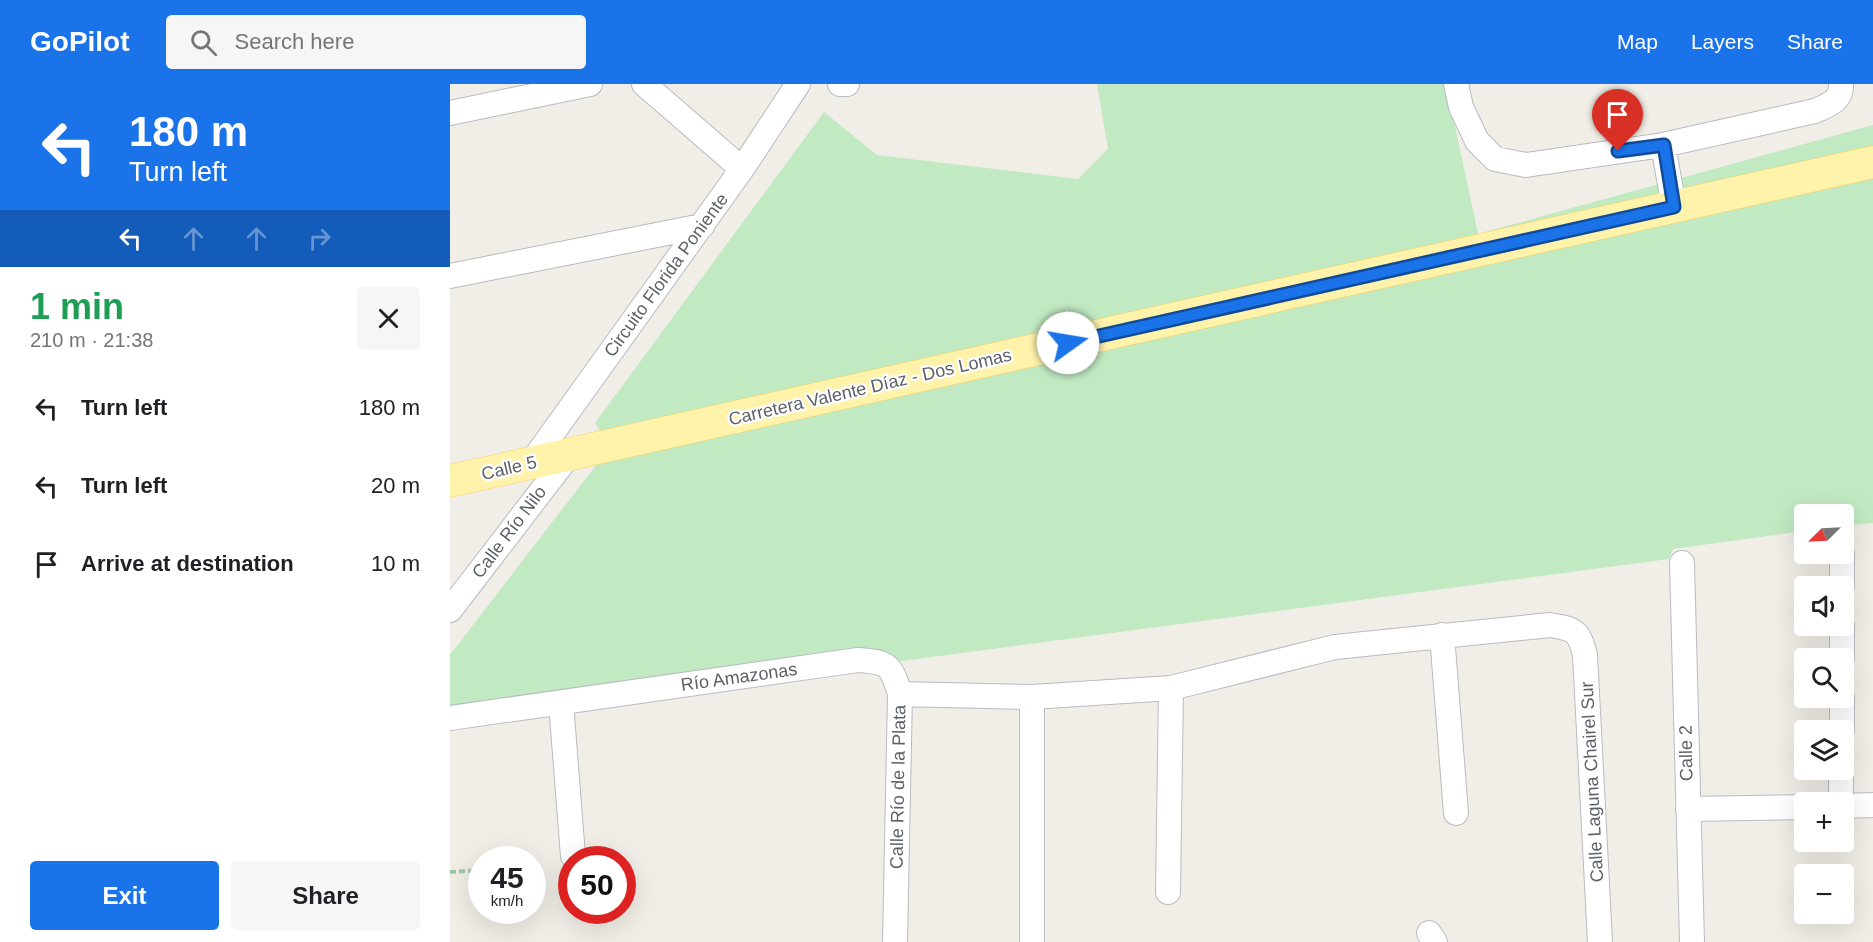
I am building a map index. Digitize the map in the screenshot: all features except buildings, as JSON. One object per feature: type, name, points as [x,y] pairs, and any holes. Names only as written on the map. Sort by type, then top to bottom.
[{"type":"main road","name":"Carretera Valente Díaz - Dos Lomas","points":[[569,455],[1873,162]]},
{"type":"main road","name":"Calle 5","points":[[450,481],[569,455]]},
{"type":"street","points":[[450,113],[590,84]]},
{"type":"street","points":[[644,84],[742,169]]},
{"type":"street","name":"Circuito Florida Poniente","points":[[531,463],[702,226],[798,84]]},
{"type":"street","points":[[840,84],[847,84]]},
{"type":"street","points":[[1456,84],[1461,107],[1477,141],[1495,159],[1526,165],[1664,145],[1815,111],[1835,102],[1841,91],[1841,84]]},
{"type":"street","points":[[1664,145],[1674,207]]},
{"type":"street","points":[[450,276],[702,226]]},
{"type":"street","name":"Calle Río Nilo","points":[[450,610],[569,455]]},
{"type":"street","name":"Calle 2","points":[[1682,563],[1692,942]]},
{"type":"street","name":"Calle Laguna Chairel Sur","points":[[1442,635],[1550,625],[1570,628],[1580,637],[1585,655],[1600,942]]},
{"type":"street","points":[[900,694],[1032,696],[1171,688],[1335,647],[1442,635],[1456,813]]},
{"type":"street","name":"Calle Río de la Plata","points":[[858,660],[880,662],[893,672],[900,694],[895,942]]},
{"type":"street","name":"Río Amazonas","points":[[450,718],[858,660]]},
{"type":"street","points":[[1168,892],[1171,688]]},
{"type":"street","points":[[1032,696],[1032,942]]},
{"type":"street","points":[[561,703],[572,846]]},
{"type":"street","points":[[1854,804],[1873,805]]},
{"type":"street","points":[[1688,809],[1794,807]]},
{"type":"path","points":[[450,872],[468,871]]},
{"type":"green space","points":[[1097,84],[1446,84],[1478,234],[1873,125],[1873,523],[1854,525],[1854,504],[1794,504],[1794,532],[1673,549],[1669,559],[450,721],[450,655],[610,447],[595,423],[824,112],[877,155],[1078,179],[1108,149]]},
{"type":"route","points":[[1068,343],[1674,207],[1664,145],[1618,151]]}]
